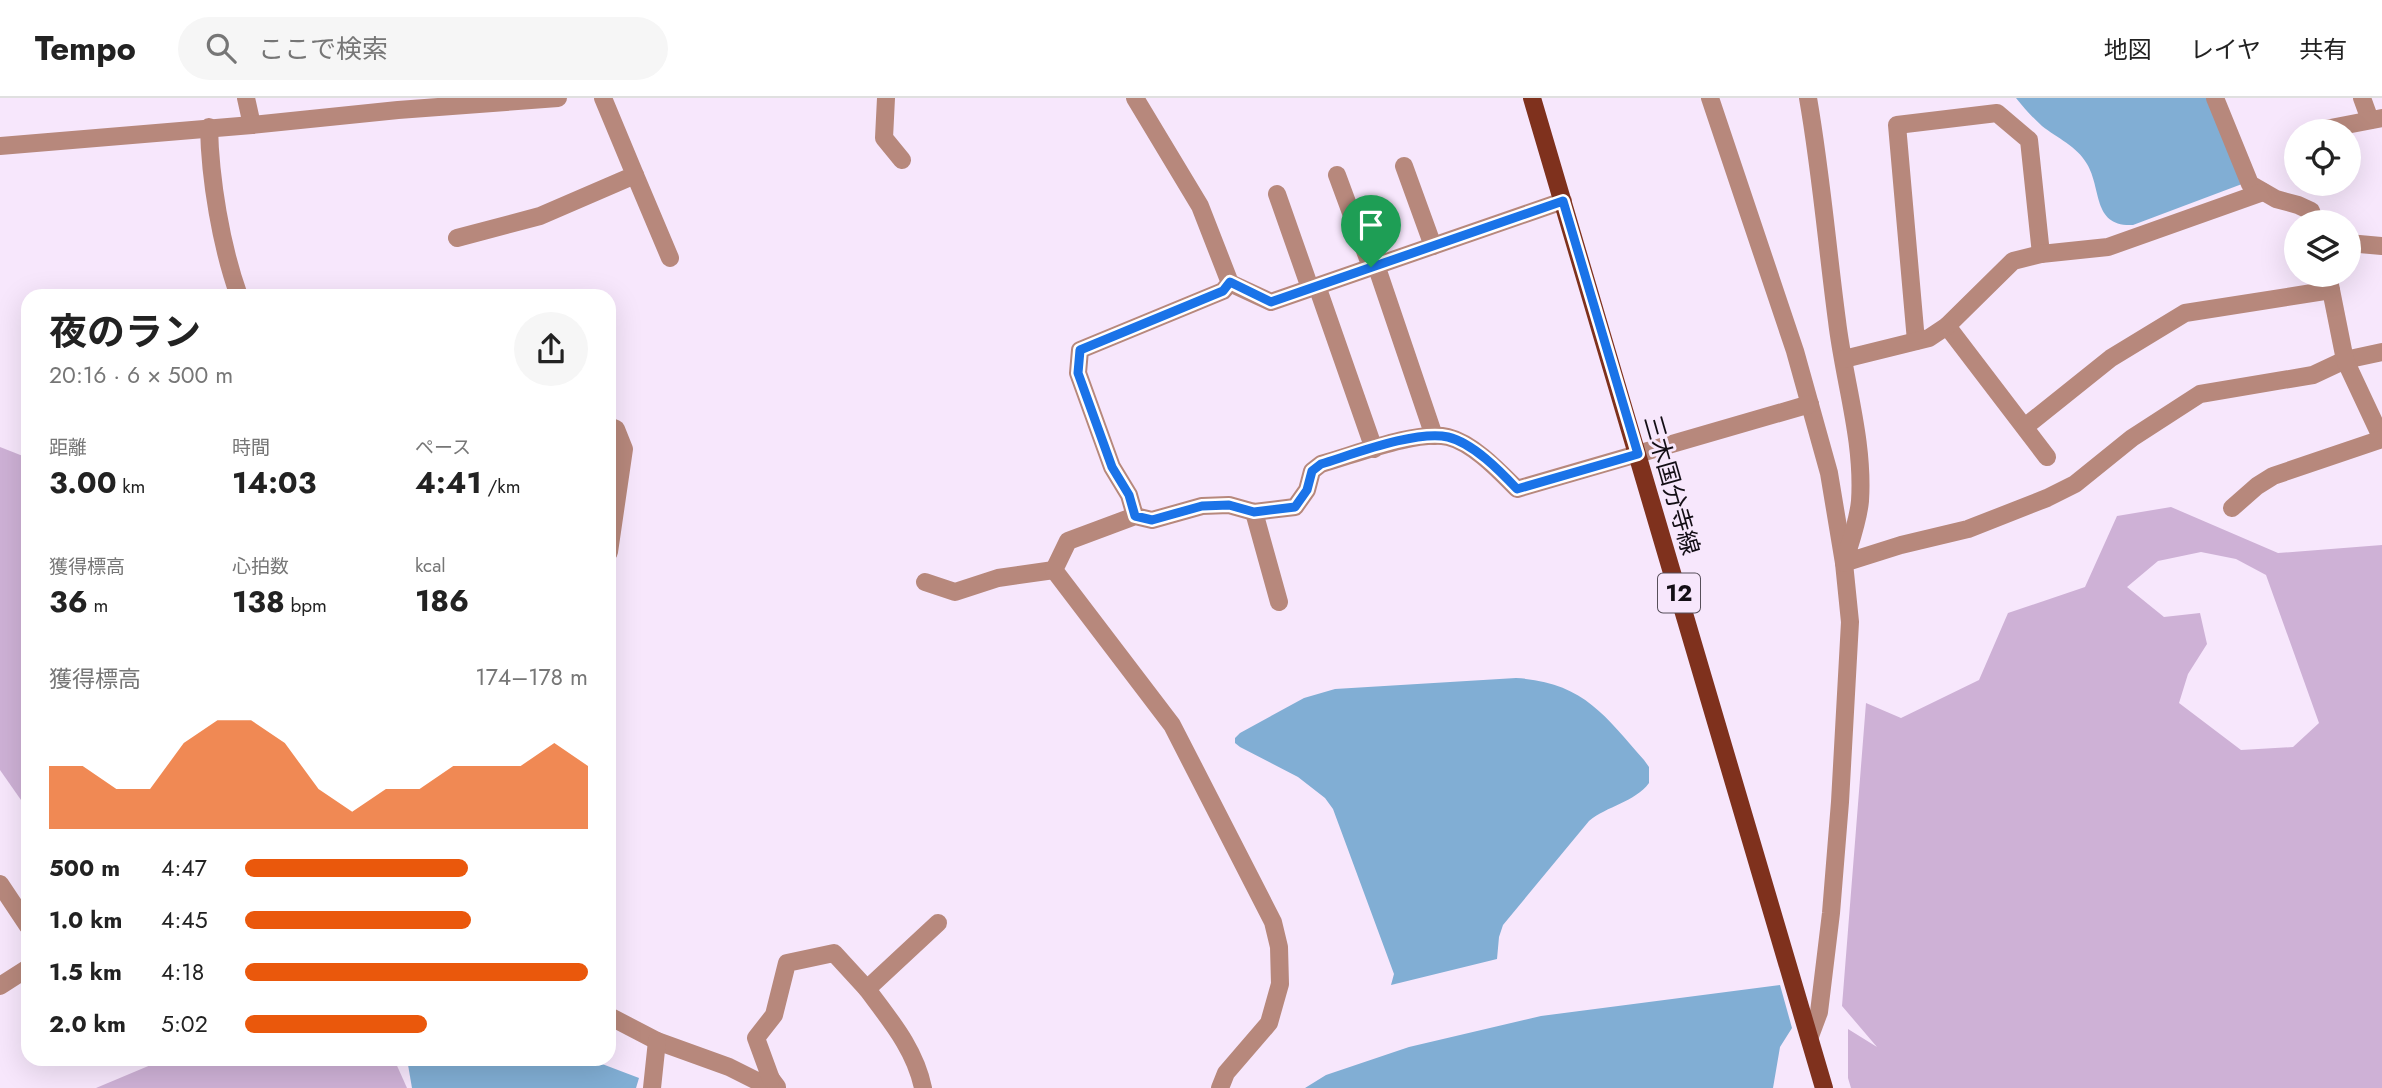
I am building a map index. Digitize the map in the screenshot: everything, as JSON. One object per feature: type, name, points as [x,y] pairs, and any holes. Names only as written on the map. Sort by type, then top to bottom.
[{"type":"main road","name":"三木国分寺線","points":[[1532,98],[1824,1088]]},
{"type":"street","points":[[246,98],[252,125]]},
{"type":"street","points":[[0,146],[252,125],[398,104],[558,98]]},
{"type":"street","points":[[603,98],[670,258]]},
{"type":"street","points":[[886,98],[884,138],[902,160]]},
{"type":"street","points":[[1135,98],[1200,206],[1230,282],[1271,302],[1563,201]]},
{"type":"street","points":[[1710,98],[1795,351],[1829,473],[1844,563],[1850,622],[1840,802],[1819,1012],[1810,1035]]},
{"type":"street","points":[[1808,98],[1826,213],[1837,322],[1853,407],[1860,501],[1844,563]]},
{"type":"street","points":[[2215,98],[2250,184],[2276,199],[2309,210]]},
{"type":"street","points":[[2362,98],[2376,119]]},
{"type":"street","points":[[1916,341],[1896,125],[1997,113],[2029,140],[2041,254]]},
{"type":"street","points":[[209,127],[209,154],[229,267],[237,289]]},
{"type":"street","points":[[1404,166],[1433,246]]},
{"type":"street","points":[[457,238],[540,216],[635,175]]},
{"type":"street","points":[[1337,175],[1374,266],[1434,436]]},
{"type":"street","points":[[1844,359],[1929,338],[1947,326],[2013,261],[2041,254],[2108,247],[2263,192]]},
{"type":"street","points":[[1277,194],[1374,449]]},
{"type":"street","points":[[2361,244],[2382,246]]},
{"type":"street","points":[[1135,516],[1129,495],[1112,467],[1078,373],[1080,350],[1223,291],[1230,282]]},
{"type":"street","points":[[2026,426],[2111,358],[2185,313],[2306,287]]},
{"type":"street","points":[[2232,508],[2273,476],[2382,439],[2345,360],[2330,287]]},
{"type":"street","points":[[1947,326],[2048,457]]},
{"type":"street","points":[[1844,563],[1901,545],[1968,529],[2075,484],[2132,438],[2200,394],[2314,375],[2345,360],[2382,352]]},
{"type":"street","points":[[1054,570],[1068,541],[1135,516],[1152,520],[1202,506],[1229,505],[1254,512],[1295,507],[1307,490],[1312,471],[1321,464],[1420,436],[1450,437],[1487,458],[1517,489],[1810,404]]},
{"type":"street","points":[[616,431],[624,449],[616,504]]},
{"type":"street","points":[[1254,512],[1279,602]]},
{"type":"street","points":[[925,582],[955,592],[998,578],[1054,570]]},
{"type":"street","points":[[1054,570],[1172,726],[1273,922],[1279,947],[1280,984],[1269,1023],[1226,1073],[1220,1088]]},
{"type":"street","points":[[0,884],[21,916]]},
{"type":"street","points":[[867,989],[939,923]]},
{"type":"street","points":[[774,1084],[756,1038],[774,1015],[787,962],[834,953],[867,989],[907,1044],[920,1070],[923,1088]]},
{"type":"street","points":[[0,986],[21,972]]},
{"type":"street","points":[[616,1020],[657,1041],[729,1067],[757,1081],[774,1084]]},
{"type":"street","points":[[652,1088],[657,1041]]},
{"type":"shaded area","points":[[0,447],[21,455],[21,800],[0,770]]},
{"type":"shaded area","points":[[2171,507],[2278,553],[2382,545],[2382,1088],[1851,1088],[1848,1078],[1848,1029],[1877,1047],[1842,1006],[1866,703],[1901,718],[1979,680],[2008,613],[2085,587],[2117,516]],"holes":[[[2201,552],[2236,559],[2266,575],[2319,723],[2293,747],[2241,750],[2179,703],[2188,674],[2207,644],[2200,613],[2164,617],[2127,587],[2158,561]]]},
{"type":"shaded area","points":[[148,1066],[397,1066],[407,1088],[96,1088]]},
{"type":"water","points":[[2016,98],[2207,98],[2242,184],[2133,225],[2120,224],[2104,213],[2092,174],[2083,158],[2042,126]]},
{"type":"water","points":[[1516,678],[1558,686],[1590,703],[1644,760],[1649,767],[1649,783],[1636,795],[1589,821],[1503,925],[1497,959],[1391,985],[1394,974],[1333,809],[1325,798],[1298,777],[1240,747],[1235,743],[1235,738],[1304,698],[1335,689]]},
{"type":"water","points":[[1780,985],[1792,1028],[1780,1047],[1773,1088],[1305,1088],[1326,1075],[1409,1047],[1541,1016]]},
{"type":"water","points":[[408,1066],[607,1066],[639,1078],[636,1088],[412,1088]]},
{"type":"route","points":[[1563,201],[1638,454],[1517,489],[1487,458],[1450,437],[1420,436],[1321,464],[1312,471],[1307,490],[1295,507],[1254,512],[1229,505],[1202,506],[1152,520],[1135,516],[1129,495],[1112,467],[1078,373],[1080,350],[1223,291],[1230,282],[1271,302],[1371,267],[1563,201]]}]
